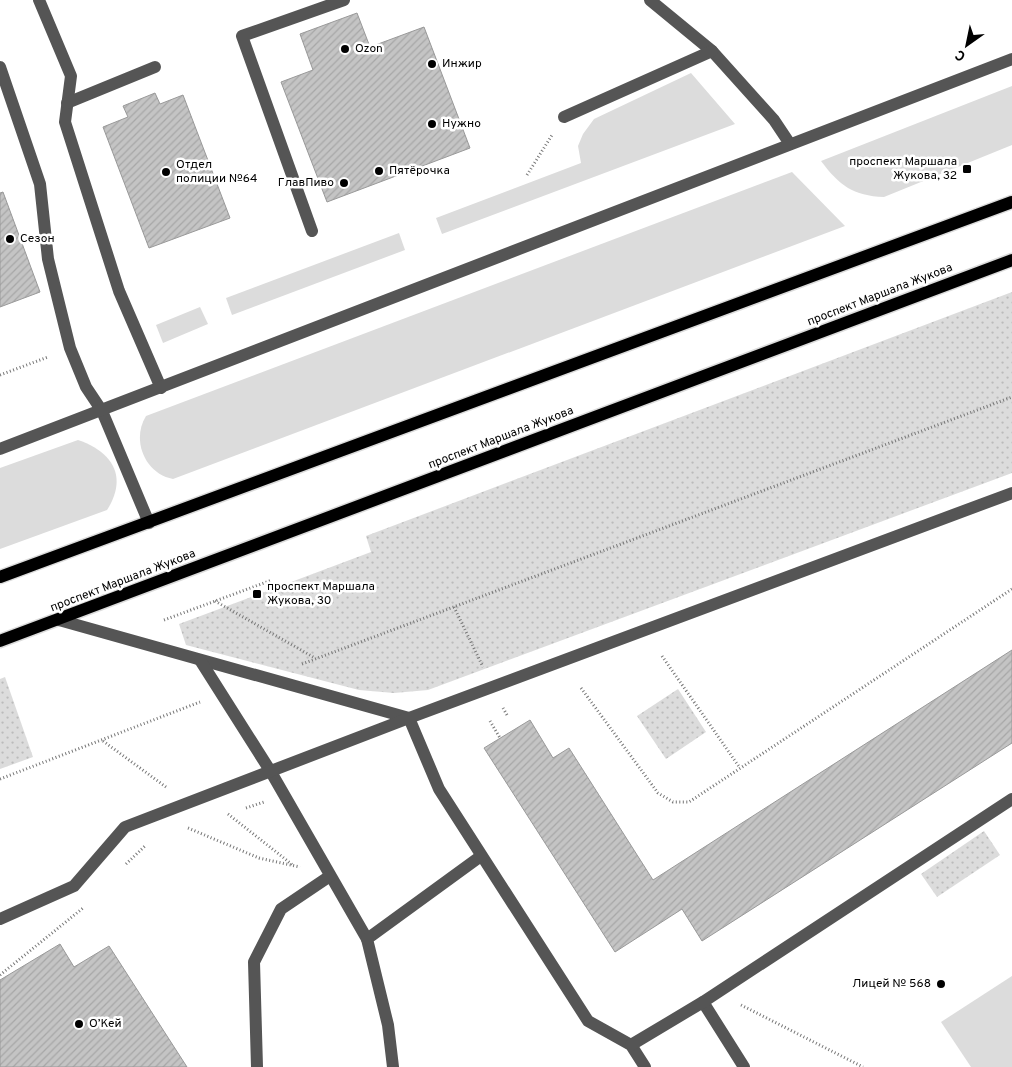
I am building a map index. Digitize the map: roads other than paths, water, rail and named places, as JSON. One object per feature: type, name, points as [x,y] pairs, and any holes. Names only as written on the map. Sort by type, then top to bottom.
[{"type":"main road","points":[[0,577],[1012,202]]},
{"type":"main road","name":"проспект Маршала Жукова","points":[[0,641],[1012,260]]},
{"type":"street","points":[[39,0],[71,76],[65,122],[119,291],[161,388]]},
{"type":"street","points":[[312,231],[242,36],[344,0]]},
{"type":"street","points":[[650,0],[712,51],[774,120],[790,144]]},
{"type":"street","points":[[564,117],[712,51]]},
{"type":"street","points":[[0,449],[1012,59]]},
{"type":"street","points":[[0,67],[40,184],[48,259],[70,348],[86,386],[102,411],[149,523]]},
{"type":"street","points":[[67,103],[155,67]]},
{"type":"street","points":[[0,919],[74,886],[125,827],[410,718],[1012,494]]},
{"type":"street","points":[[59,620],[410,718]]},
{"type":"street","points":[[200,660],[270,772],[366,939],[388,1025],[393,1067]]},
{"type":"street","points":[[410,718],[439,789],[588,1021],[632,1045],[645,1067]]},
{"type":"street","points":[[632,1045],[703,1002],[1012,799]]},
{"type":"street","points":[[366,939],[481,856]]},
{"type":"street","points":[[257,1067],[254,962],[281,909],[330,876]]},
{"type":"street","points":[[703,1002],[744,1067]]},
{"type":"place","name":"Ozon","points":[[345,49]]},
{"type":"place","name":"Инжир","points":[[432,64]]},
{"type":"place","name":"Нужно","points":[[432,124]]},
{"type":"place","name":"проспект Маршала Жукова, 32","points":[[967,169]]},
{"type":"place","name":"Пятёрочка","points":[[379,171]]},
{"type":"place","name":"Отдел полиции №64","points":[[166,172]]},
{"type":"place","name":"ГлавПиво","points":[[344,183]]},
{"type":"place","name":"Сезон","points":[[10,239]]},
{"type":"place","name":"проспект Маршала Жукова, 30","points":[[257,594]]},
{"type":"place","name":"Лицей № 568","points":[[941,984]]},
{"type":"place","name":"О’Кей","points":[[79,1024]]}]
